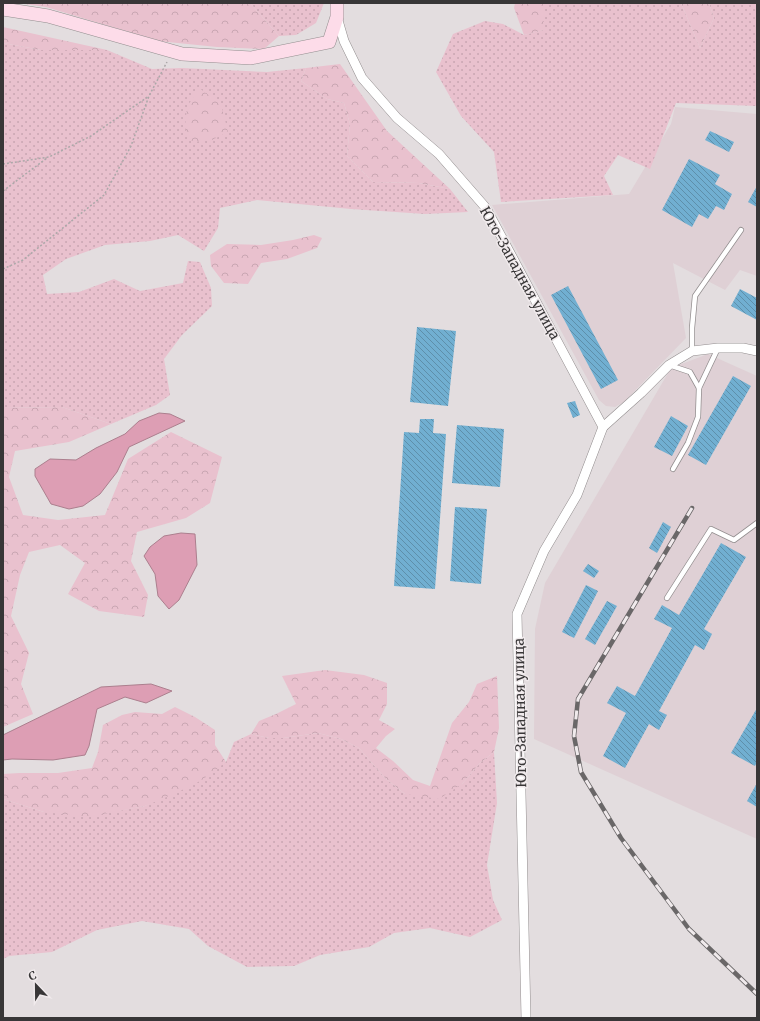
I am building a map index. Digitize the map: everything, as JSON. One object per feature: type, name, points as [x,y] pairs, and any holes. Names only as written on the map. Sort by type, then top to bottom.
[{"type":"street","points":[[330,42],[337,17],[337,3]]},
{"type":"street","points":[[3,9],[48,16],[182,54],[251,58],[330,42],[344,41]]},
{"type":"street","name":"Юго-Западная улица","points":[[337,17],[344,41],[362,78],[397,118],[438,154],[486,208],[603,427]]},
{"type":"street","name":"Юго-Западная улица","points":[[526,1018],[517,614],[544,551],[577,495],[603,427],[669,365],[692,351],[718,348],[743,348],[757,351]]},
{"type":"lane","points":[[692,351],[695,296],[741,230]]},
{"type":"lane","points":[[673,469],[688,443],[698,417],[699,388],[718,348]]},
{"type":"lane","points":[[669,365],[690,372],[699,388]]},
{"type":"lane","points":[[667,598],[711,530],[734,540],[757,523]]},
{"type":"path","points":[[3,269],[23,260],[104,194],[131,146],[149,96],[173,51]]},
{"type":"path","points":[[3,191],[49,157],[91,136],[149,96]]},
{"type":"path","points":[[3,164],[49,157]]},
{"type":"shaded area","points":[[675,107],[757,114],[757,276],[740,270],[725,290],[673,263],[686,338],[624,402],[615,407],[606,406],[599,400],[492,205],[629,194],[671,124]]},
{"type":"shaded area","points":[[708,354],[757,376],[757,839],[534,739],[535,629],[545,583],[671,368]]},
{"type":"shaded area","points":[[159,413],[170,414],[185,421],[129,447],[117,472],[100,494],[83,506],[69,509],[51,504],[35,476],[35,469],[50,459],[76,460],[96,448],[125,434],[139,421]]},
{"type":"shaded area","points":[[181,533],[195,534],[197,565],[179,600],[169,609],[158,596],[155,574],[144,556],[150,547],[164,536]]},
{"type":"shaded area","points":[[151,684],[172,691],[146,703],[125,697],[97,709],[89,746],[85,755],[53,760],[3,760],[3,735],[101,687]]},
{"type":"green space","points":[[18,3],[250,3],[279,36],[264,49],[217,47],[158,41],[46,7]]},
{"type":"green space","points":[[250,3],[324,3],[316,23],[296,35],[279,36]]},
{"type":"green space","points":[[515,3],[543,3],[544,30],[524,35],[514,8]]},
{"type":"green space","points":[[543,3],[681,3],[700,48],[714,18],[709,3],[757,3],[757,106],[676,103],[650,169],[618,155],[604,176],[613,195],[501,202],[494,152],[461,116],[436,72],[453,34],[485,21],[503,24],[524,35],[543,30]]},
{"type":"green space","points":[[681,3],[709,3],[714,18],[700,48]]},
{"type":"green space","points":[[3,27],[107,50],[41,50],[3,43]]},
{"type":"green space","points":[[3,43],[41,50],[107,50],[152,69],[182,68],[267,72],[306,68],[301,81],[327,99],[344,103],[350,124],[347,156],[373,182],[419,183],[450,189],[468,212],[425,214],[257,200],[220,208],[218,228],[204,251],[178,235],[150,241],[105,245],[66,259],[43,275],[47,294],[79,292],[114,279],[140,291],[183,283],[188,261],[200,262],[211,288],[212,306],[182,335],[164,359],[170,395],[156,405],[111,424],[62,407],[3,408]]},
{"type":"green space","points":[[340,64],[387,131],[450,189],[419,183],[373,182],[347,156],[350,124],[344,103],[327,99],[301,81],[306,68]]},
{"type":"green space","points":[[199,88],[221,104],[228,132],[212,140],[192,142],[185,128],[187,107]]},
{"type":"green space","points":[[314,235],[322,238],[317,248],[287,259],[261,263],[248,284],[224,283],[211,266],[210,255],[227,244],[261,245]]},
{"type":"green space","points":[[62,407],[111,424],[69,442],[15,451],[9,477],[23,515],[58,520],[105,515],[128,459],[171,432],[222,457],[210,503],[186,518],[137,532],[131,561],[148,595],[144,617],[99,611],[68,594],[85,563],[60,545],[29,552],[20,575],[11,616],[29,653],[21,684],[33,714],[3,727],[3,408]]},
{"type":"green space","points":[[325,670],[364,675],[387,683],[387,704],[379,720],[395,729],[386,736],[376,748],[393,761],[413,780],[430,786],[452,723],[469,702],[477,684],[497,676],[499,728],[494,752],[480,763],[462,784],[439,799],[405,794],[385,778],[359,748],[341,739],[318,733],[283,738],[269,738],[251,734],[259,721],[296,704],[282,676]]},
{"type":"green space","points":[[175,707],[195,717],[215,730],[215,745],[226,762],[202,780],[145,806],[88,817],[44,812],[3,799],[3,774],[58,773],[92,768],[98,752],[103,725],[122,715],[135,712],[162,714]]},
{"type":"green space","points":[[318,733],[341,739],[359,748],[385,778],[405,794],[462,784],[480,763],[494,752],[497,803],[487,865],[493,900],[502,920],[470,937],[430,928],[394,933],[369,947],[320,955],[294,966],[247,967],[208,946],[189,929],[142,921],[97,930],[52,952],[9,956],[3,959],[3,799],[44,812],[117,811],[145,806],[226,762],[234,742],[251,734],[269,738],[283,738]]},
{"type":"building","points":[[710,131],[734,142],[729,152],[705,140]]},
{"type":"building","points":[[689,159],[720,175],[715,184],[732,194],[724,210],[716,206],[708,219],[699,214],[692,227],[662,210]]},
{"type":"building","points":[[757,186],[757,207],[748,202]]},
{"type":"building","points":[[568,286],[618,380],[601,389],[551,295]]},
{"type":"building","points":[[740,289],[757,298],[757,320],[731,306]]},
{"type":"building","points":[[417,327],[456,331],[448,406],[410,402]]},
{"type":"building","points":[[733,376],[751,386],[706,465],[688,455]]},
{"type":"building","points":[[575,401],[580,415],[573,418],[567,403]]},
{"type":"building","points":[[671,416],[688,426],[672,456],[654,447]]},
{"type":"building","points":[[420,419],[434,419],[433,433],[446,434],[435,589],[394,586],[404,432],[419,433]]},
{"type":"building","points":[[457,425],[504,429],[500,487],[452,483]]},
{"type":"building","points":[[455,507],[487,509],[481,584],[450,581]]},
{"type":"building","points":[[663,522],[671,527],[657,553],[649,548]]},
{"type":"building","points":[[721,543],[746,557],[704,629],[712,634],[704,650],[695,645],[659,711],[667,715],[659,730],[649,724],[625,768],[603,756],[626,713],[607,703],[617,686],[635,696],[672,628],[654,619],[662,605],[679,615]]},
{"type":"building","points":[[588,564],[599,571],[594,578],[583,571]]},
{"type":"building","points":[[586,585],[598,591],[574,638],[562,632]]},
{"type":"building","points":[[607,601],[617,606],[595,645],[585,639]]},
{"type":"building","points":[[757,708],[757,762],[755,766],[731,753]]},
{"type":"building","points":[[757,783],[757,807],[747,801]]},
{"type":"railway","points":[[692,508],[578,699],[574,736],[581,772],[621,838],[689,929],[757,994]]}]
